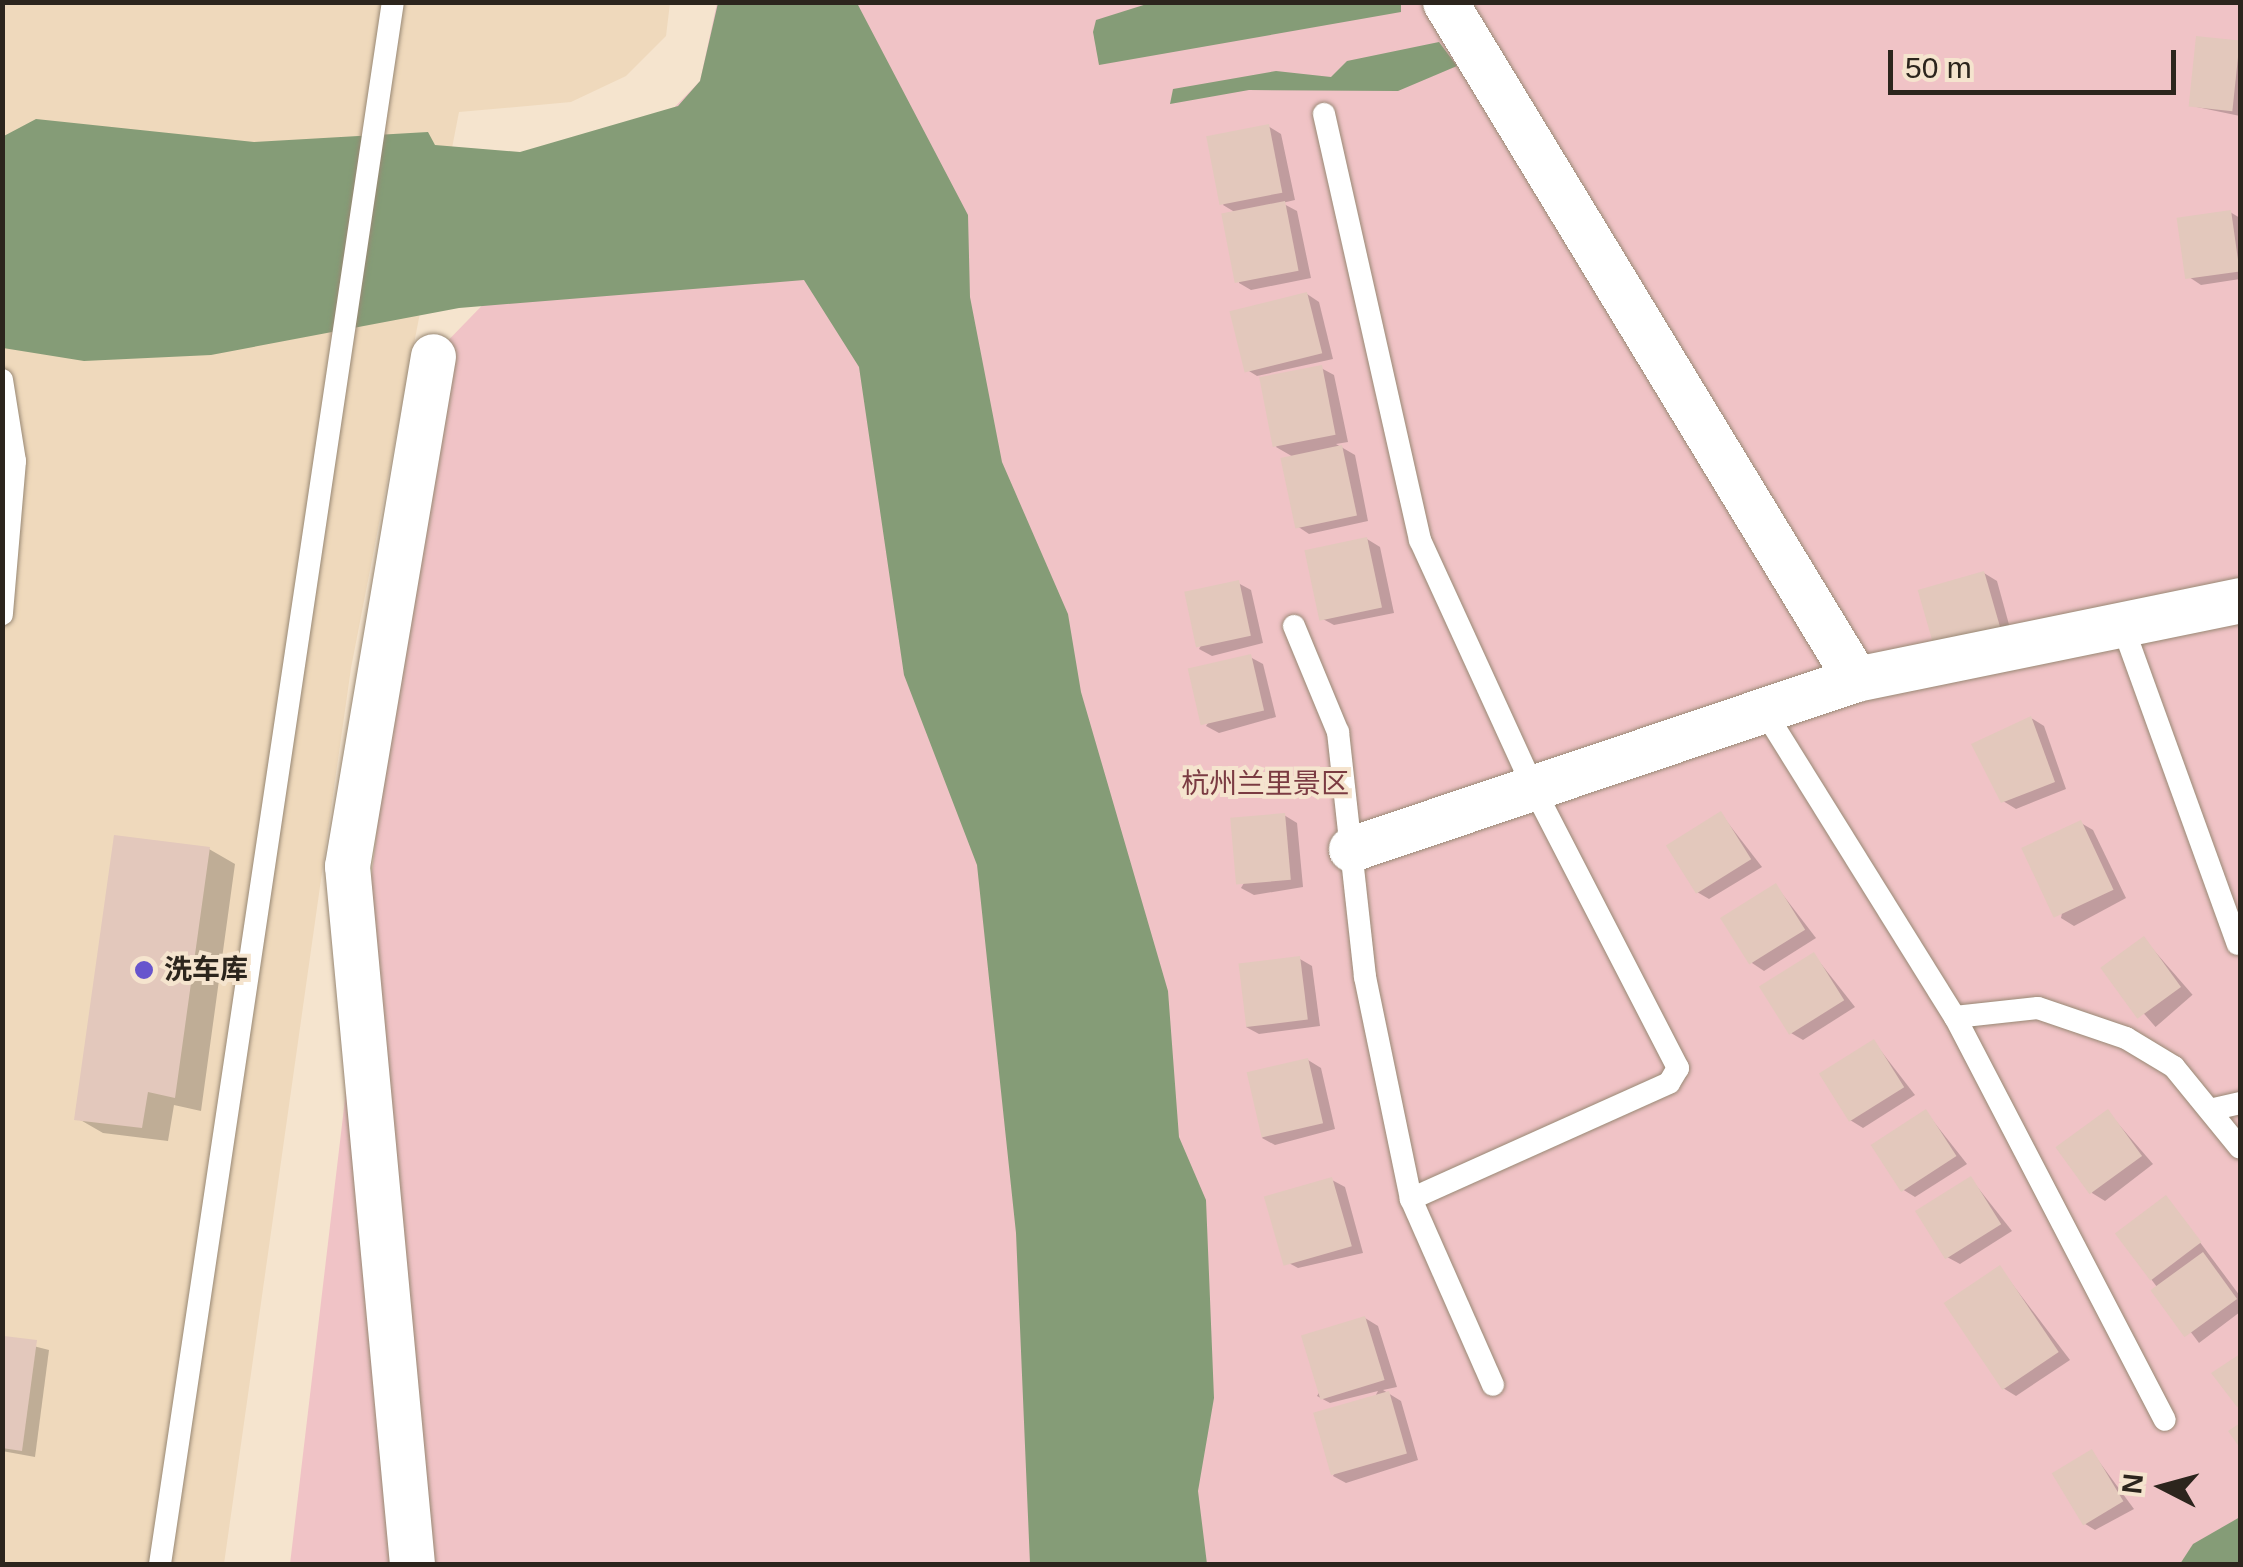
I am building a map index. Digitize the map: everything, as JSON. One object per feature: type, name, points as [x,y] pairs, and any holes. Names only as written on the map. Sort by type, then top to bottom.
[{"type":"street","points":[[1445,2],[1856,679]]},
{"type":"street","points":[[412,1564],[348,866],[432,356]]},
{"type":"street","points":[[1350,849],[1856,679],[2240,600]]},
{"type":"lane","points":[[160,1564],[378,130],[393,2]]},
{"type":"lane","points":[[1324,114],[1420,540],[1535,790],[1678,1068],[1669,1083],[1411,1200]]},
{"type":"lane","points":[[2,380],[15,461],[2,614]]},
{"type":"lane","points":[[1294,626],[1338,732],[1365,977],[1411,1200],[1494,1386]]},
{"type":"lane","points":[[2123,627],[2238,944]]},
{"type":"lane","points":[[1763,708],[1955,1017],[2165,1420]]},
{"type":"lane","points":[[1955,1017],[2038,1008],[2126,1038],[2174,1067],[2214,1109],[2240,1148]]},
{"type":"lane","points":[[2214,1109],[2240,1103]]},
{"type":"shaded area","points":[[3,3],[670,3],[666,36],[626,76],[571,102],[459,112],[351,668],[224,1564],[3,1564]]},
{"type":"shaded area","points":[[718,3],[857,3],[968,215],[970,297],[1002,462],[1068,614],[1081,692],[1168,991],[1179,1137],[1206,1200],[1214,1398],[1198,1491],[1207,1564],[1030,1564],[1016,1233],[977,865],[904,675],[859,367],[804,280],[459,308],[211,355],[84,361],[3,348],[2,137],[36,119],[254,142],[428,132],[435,145],[520,152],[678,106],[700,81]]},
{"type":"shaded area","points":[[1150,3],[1401,3],[1401,12],[1099,65],[1093,32],[1096,20]]},
{"type":"shaded area","points":[[1439,42],[1457,66],[1398,91],[1249,90],[1170,104],[1173,89],[1276,71],[1331,77],[1347,61]]},
{"type":"shaded area","points":[[2240,1517],[2240,1564],[2180,1564],[2193,1544]]},
{"type":"green space","name":"杭州兰里景区","points":[[717,3],[2240,3],[2240,1564],[290,1564],[433,356],[700,81]]},
{"type":"building","points":[[2196,36],[2240,41],[2232,111],[2189,107]]},
{"type":"building","points":[[1269,124],[1282,193],[1220,205],[1206,136]]},
{"type":"building","points":[[1285,201],[1299,271],[1235,283],[1221,213]]},
{"type":"building","points":[[2231,210],[2240,271],[2185,279],[2177,218]]},
{"type":"building","points":[[1307,292],[1322,353],[1245,372],[1229,311]]},
{"type":"building","points":[[1322,365],[1336,435],[1273,447],[1259,377]]},
{"type":"building","points":[[1342,445],[1357,515],[1295,529],[1280,458]]},
{"type":"building","points":[[1367,537],[1382,607],[1319,621],[1304,550]]},
{"type":"building","points":[[1984,571],[2001,632],[1935,651],[1918,590]]},
{"type":"building","points":[[1239,580],[1251,636],[1196,647],[1184,592]]},
{"type":"building","points":[[1251,654],[1264,711],[1201,725],[1188,669]]},
{"type":"building","points":[[2031,716],[2055,782],[2001,803],[1971,744]]},
{"type":"building","points":[[1721,811],[1751,859],[1696,894],[1666,845]]},
{"type":"building","points":[[1285,813],[1291,880],[1236,885],[1230,818]]},
{"type":"building","points":[[2081,820],[2114,890],[2054,918],[2021,848]]},
{"type":"building","name":"洗车库","points":[[114,835],[210,847],[175,1098],[148,1092],[142,1128],[74,1120]]},
{"type":"building","points":[[1776,883],[1805,930],[1749,965],[1720,918]]},
{"type":"building","points":[[2144,936],[2181,987],[2137,1019],[2100,968]]},
{"type":"building","points":[[1814,952],[1844,1000],[1789,1035],[1759,986]]},
{"type":"building","points":[[1300,956],[1308,1020],[1246,1027],[1238,964]]},
{"type":"building","points":[[1874,1039],[1904,1087],[1849,1122],[1819,1073]]},
{"type":"building","points":[[1308,1058],[1323,1123],[1262,1137],[1247,1072]]},
{"type":"building","points":[[1926,1109],[1956,1156],[1901,1192],[1871,1145]]},
{"type":"building","points":[[2108,1109],[2142,1156],[2090,1194],[2055,1147]]},
{"type":"building","points":[[1971,1176],[2001,1224],[1945,1259],[1915,1211]]},
{"type":"building","points":[[1332,1177],[1352,1246],[1284,1266],[1264,1197]]},
{"type":"building","points":[[2166,1195],[2202,1242],[2150,1281],[2115,1234]]},
{"type":"building","points":[[2203,1252],[2237,1299],[2185,1337],[2150,1290]]},
{"type":"building","points":[[2000,1265],[2059,1352],[2002,1390],[1944,1303]]},
{"type":"building","points":[[1365,1316],[1385,1380],[1321,1400],[1301,1336]]},
{"type":"building","points":[[4,1336],[37,1340],[22,1451],[2,1448]]},
{"type":"building","points":[[2240,1354],[2240,1405],[2237,1407],[2211,1373]]},
{"type":"building","points":[[1389,1391],[1407,1453],[1331,1475],[1313,1413]]},
{"type":"building","points":[[2240,1423],[2240,1448],[2228,1431]]},
{"type":"building","points":[[2092,1449],[2123,1501],[2083,1525],[2052,1473]]},
{"type":"place","name":"洗车库","points":[[144,970]]}]
